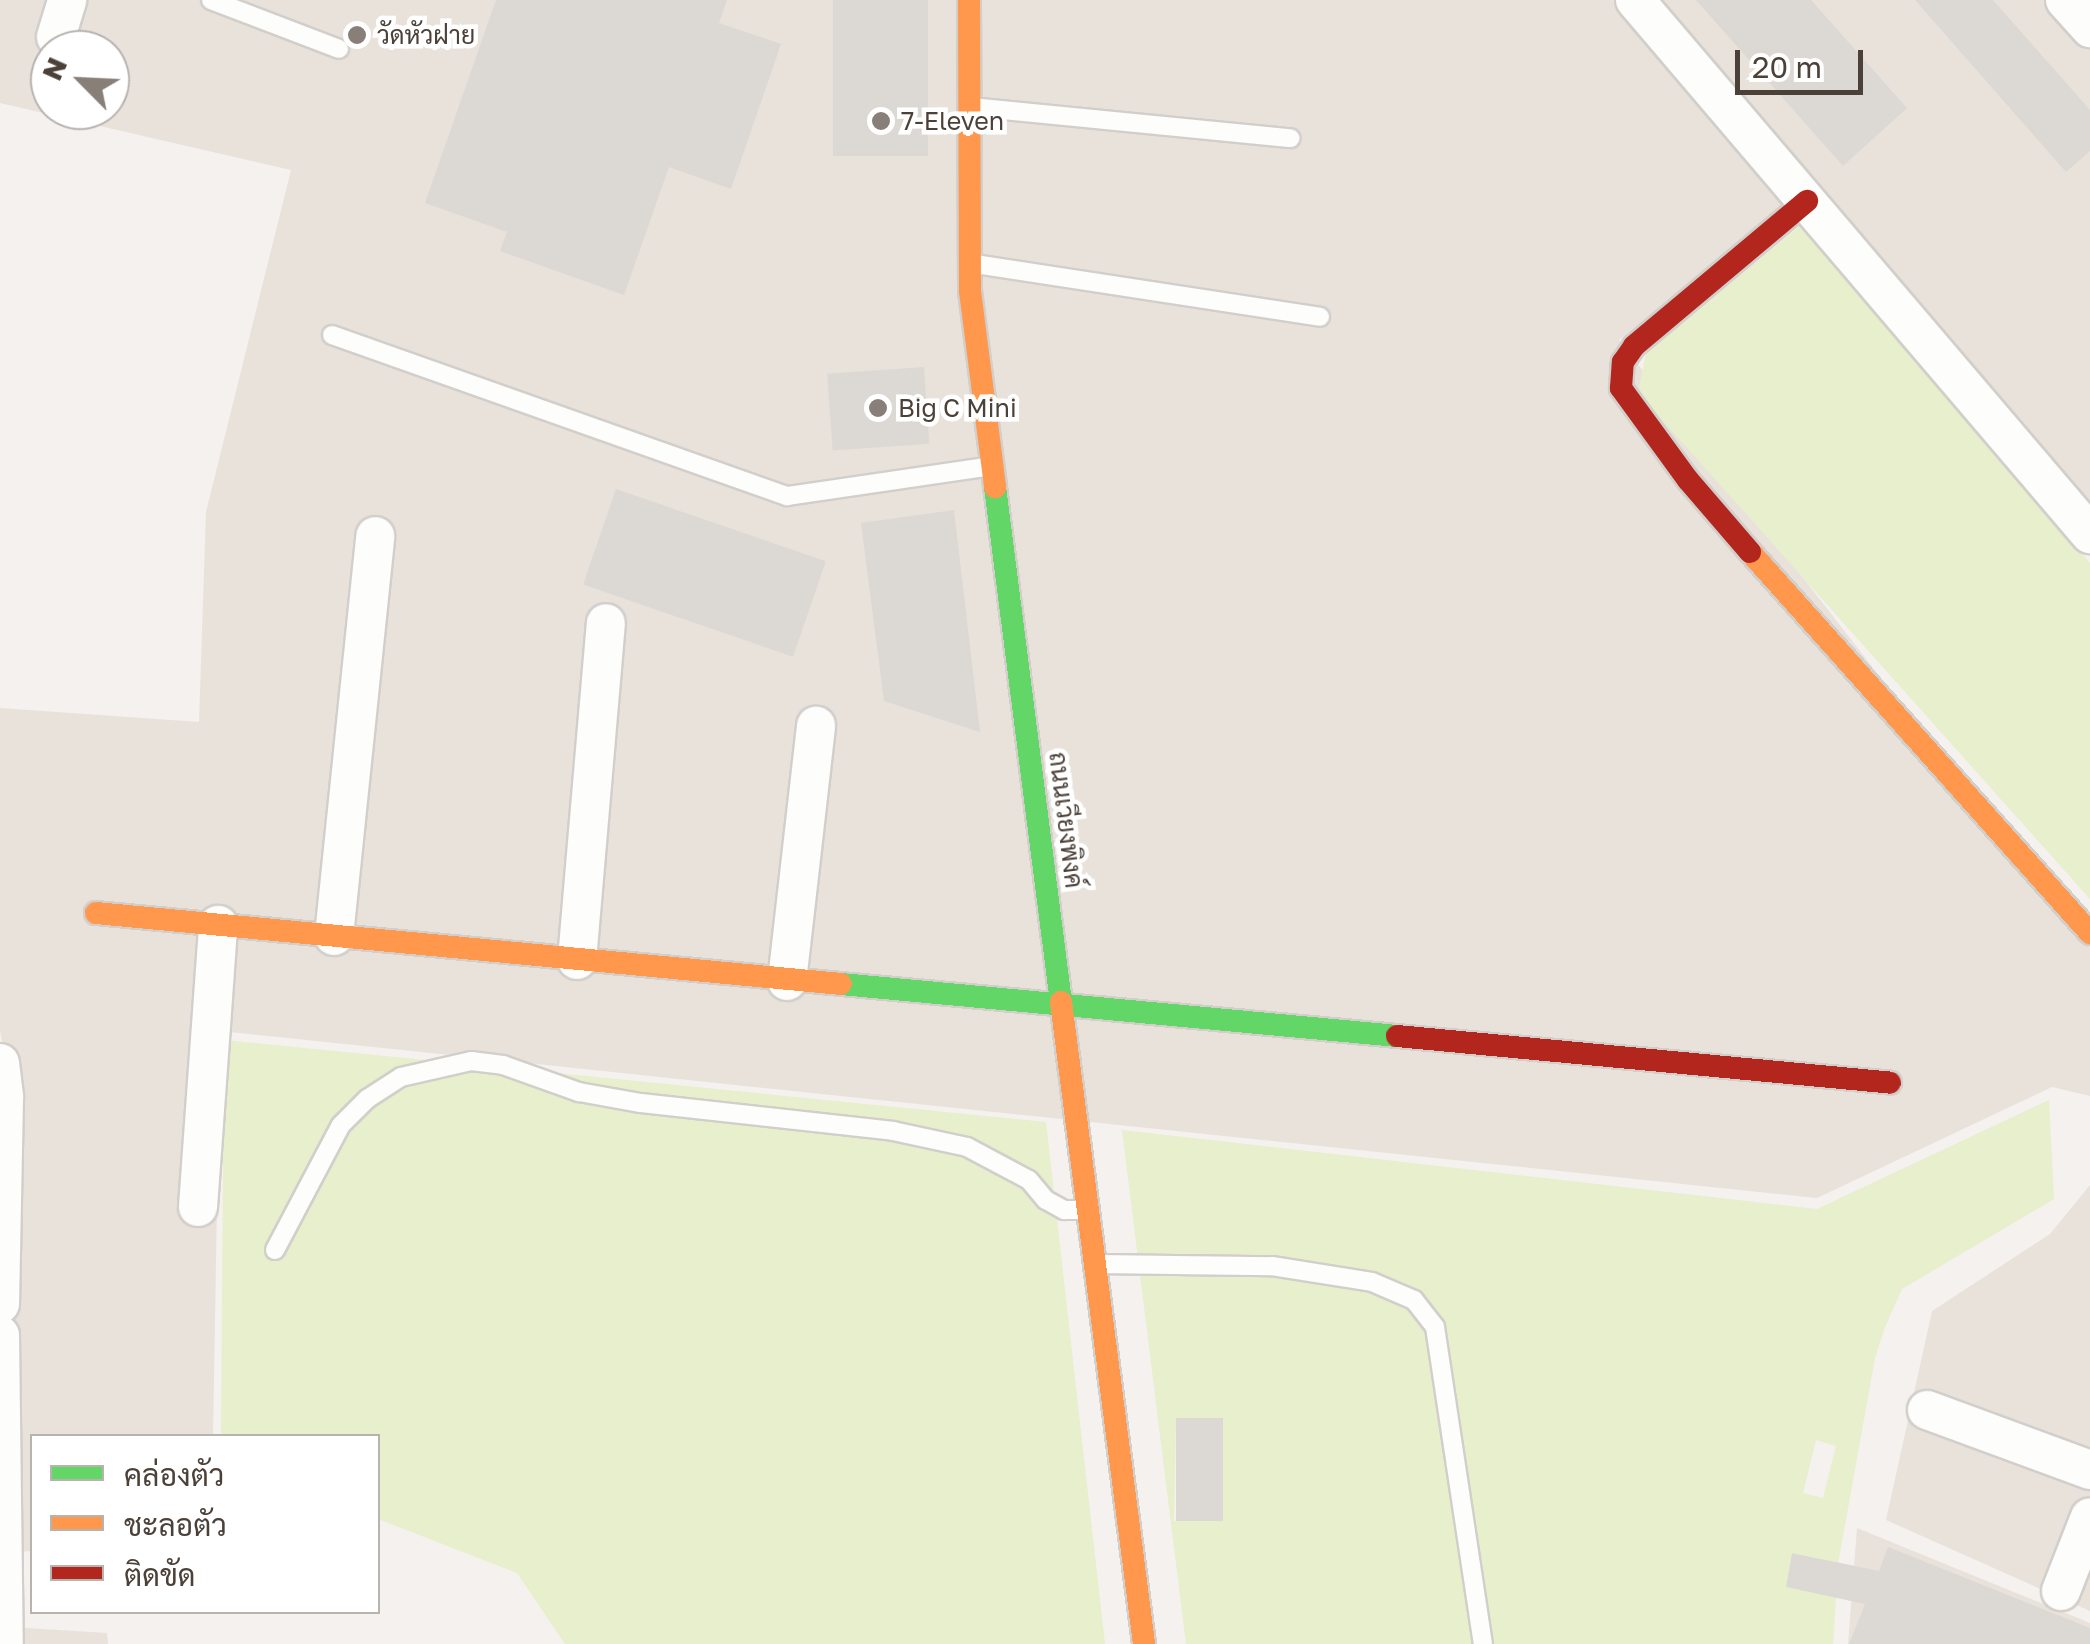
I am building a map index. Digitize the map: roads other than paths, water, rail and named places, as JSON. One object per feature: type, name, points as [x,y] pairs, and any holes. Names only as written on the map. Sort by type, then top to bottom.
[{"type":"street","points":[[58,30],[67,0]]},
{"type":"street","name":"ถนนเวียงพิงค์","points":[[970,0],[966,106],[970,263],[1144,1644]]},
{"type":"street","points":[[1635,0],[2090,534]]},
{"type":"street","points":[[2065,0],[2090,28]]},
{"type":"street","points":[[1807,201],[1634,346],[1623,362],[1621,388],[1700,494],[2090,933]]},
{"type":"street","points":[[334,936],[375,536]]},
{"type":"street","points":[[577,960],[606,623]]},
{"type":"street","points":[[787,981],[816,726]]},
{"type":"street","points":[[96,912],[787,981],[1062,1002],[1890,1082]]},
{"type":"street","points":[[198,1207],[218,924]]},
{"type":"street","points":[[0,1063],[4,1098],[0,1304]]},
{"type":"street","points":[[0,1335],[4,1644]]},
{"type":"street","points":[[1927,1410],[2090,1470]]},
{"type":"street","points":[[2061,1590],[2090,1517]]},
{"type":"lane","points":[[210,0],[339,49]]},
{"type":"lane","points":[[966,106],[1290,138]]},
{"type":"lane","points":[[970,263],[1320,316]]},
{"type":"lane","points":[[332,335],[787,496],[993,466]]},
{"type":"lane","points":[[275,1250],[341,1125],[367,1100],[401,1077],[471,1062],[502,1065],[579,1092],[641,1103],[894,1131],[967,1147],[1029,1180],[1046,1200],[1064,1210],[1090,1210]]},
{"type":"lane","points":[[1096,1264],[1272,1266],[1372,1282],[1414,1300],[1434,1327],[1483,1644]]},
{"type":"place","name":"วัดหัวฝาย","points":[[357,35]]},
{"type":"place","name":"7-Eleven","points":[[881,121]]},
{"type":"place","name":"Big C Mini","points":[[878,408]]}]
